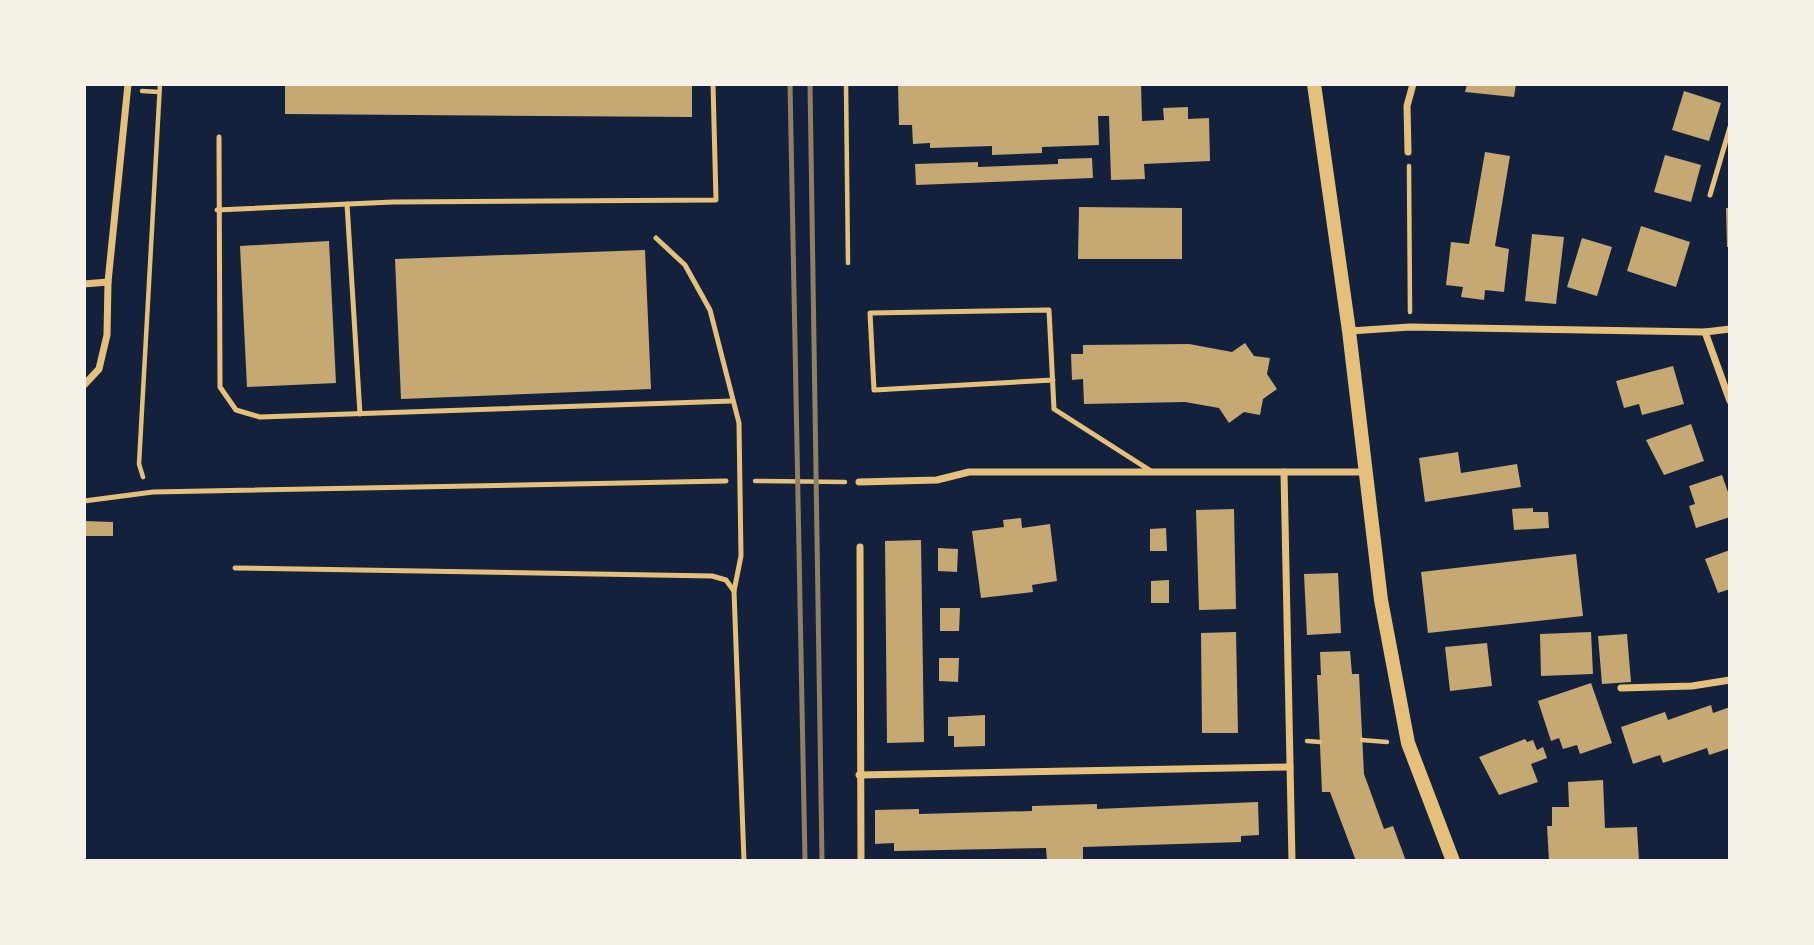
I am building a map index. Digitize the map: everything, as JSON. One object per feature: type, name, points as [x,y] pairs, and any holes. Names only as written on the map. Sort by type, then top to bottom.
[{"type":"main road","points":[[1314,84],[1349,331],[1381,600],[1408,743],[1453,861]]},
{"type":"street","points":[[84,385],[99,369],[107,335],[108,282],[128,84]]},
{"type":"street","points":[[1408,152],[1407,106],[1413,84]]},
{"type":"street","points":[[84,284],[108,282]]},
{"type":"street","points":[[1349,331],[1410,327],[1705,332],[1730,329]]},
{"type":"street","points":[[1705,332],[1730,401]]},
{"type":"street","points":[[859,482],[937,480],[969,472],[1366,472]]},
{"type":"street","points":[[1284,472],[1292,861]]},
{"type":"street","points":[[860,547],[861,861]]},
{"type":"street","points":[[1621,688],[1692,686],[1730,680]]},
{"type":"street","points":[[859,775],[1290,767]]},
{"type":"lane","points":[[217,210],[347,204],[716,200],[713,84]]},
{"type":"lane","points":[[1710,195],[1730,127]]},
{"type":"lane","points":[[219,137],[217,210],[220,387],[236,410],[260,416],[732,401]]},
{"type":"lane","points":[[347,204],[360,414]]},
{"type":"lane","points":[[656,238],[685,265],[710,310],[739,423],[741,556],[734,591],[744,861]]},
{"type":"lane","points":[[1053,380],[874,390],[870,313],[1049,310],[1053,380],[1054,409],[1153,472]]},
{"type":"lane","points":[[84,501],[153,492],[726,481]]},
{"type":"lane","points":[[236,568],[712,576],[726,580],[734,591]]},
{"type":"path","points":[[153,492],[144,481],[139,464],[160,84]]},
{"type":"path","points":[[846,84],[848,263]]},
{"type":"path","points":[[1408,152],[1410,327]]},
{"type":"path","points":[[726,481],[859,482]]},
{"type":"building","points":[[285,84],[692,84],[692,117],[285,114]]},
{"type":"building","points":[[898,84],[1141,84],[1142,121],[1164,120],[1163,108],[1188,107],[1188,119],[1209,118],[1210,161],[1144,164],[1145,179],[1111,180],[1109,116],[1098,116],[1099,145],[1042,147],[1042,153],[992,155],[992,146],[930,148],[930,143],[913,144],[912,125],[899,125]]},
{"type":"building","points":[[1467,84],[1516,84],[1514,97],[1465,92]]},
{"type":"building","points":[[1684,91],[1721,103],[1709,141],[1672,130]]},
{"type":"building","points":[[1485,152],[1510,156],[1495,246],[1509,249],[1504,292],[1485,290],[1484,300],[1461,297],[1463,287],[1446,285],[1451,242],[1469,244]]},
{"type":"building","points":[[1665,155],[1701,165],[1691,202],[1654,192]]},
{"type":"building","points":[[1092,158],[1093,178],[916,185],[915,164],[978,162],[978,167],[1058,164],[1058,159]]},
{"type":"building","points":[[1079,207],[1182,208],[1182,259],[1078,259]]},
{"type":"building","points":[[1726,208],[1730,208],[1730,247],[1727,247]]},
{"type":"building","points":[[1641,226],[1690,242],[1676,287],[1627,271]]},
{"type":"building","points":[[1532,234],[1564,237],[1556,304],[1525,301]]},
{"type":"building","points":[[1582,238],[1612,247],[1597,296],[1567,287]]},
{"type":"building","points":[[329,241],[336,383],[247,387],[240,246]]},
{"type":"building","points":[[645,250],[651,389],[401,399],[395,259]]},
{"type":"building","points":[[1245,343],[1254,356],[1270,358],[1267,374],[1277,389],[1263,399],[1260,415],[1244,412],[1229,423],[1219,408],[1185,402],[1084,404],[1083,379],[1072,380],[1071,354],[1083,354],[1083,345],[1189,344],[1232,352]]},
{"type":"building","points":[[1673,366],[1684,404],[1642,415],[1639,404],[1624,408],[1616,381]]},
{"type":"building","points":[[1691,424],[1704,461],[1664,475],[1646,440]]},
{"type":"building","points":[[1458,452],[1461,473],[1517,464],[1521,487],[1425,502],[1419,458]]},
{"type":"building","points":[[1722,475],[1730,498],[1730,517],[1696,528],[1689,506],[1695,504],[1689,486]]},
{"type":"building","points":[[1533,508],[1533,512],[1548,512],[1549,528],[1514,530],[1512,509]]},
{"type":"building","points":[[1234,509],[1236,609],[1199,610],[1196,510]]},
{"type":"building","points":[[1021,518],[1022,528],[1050,524],[1057,581],[1032,585],[1033,592],[981,598],[972,531],[1004,527],[1003,520]]},
{"type":"building","points":[[84,521],[113,522],[113,536],[84,536]]},
{"type":"building","points":[[1166,528],[1167,551],[1150,551],[1150,529]]},
{"type":"building","points":[[921,540],[924,742],[887,743],[885,541]]},
{"type":"building","points":[[938,548],[958,549],[957,572],[938,571]]},
{"type":"building","points":[[1730,550],[1730,589],[1718,593],[1705,559]]},
{"type":"building","points":[[1576,554],[1583,616],[1428,633],[1421,572]]},
{"type":"building","points":[[1338,573],[1341,633],[1307,635],[1304,574]]},
{"type":"building","points":[[1169,580],[1169,603],[1151,603],[1151,581]]},
{"type":"building","points":[[940,608],[960,608],[959,631],[940,631]]},
{"type":"building","points":[[1236,632],[1238,733],[1202,733],[1201,633]]},
{"type":"building","points":[[1591,632],[1593,674],[1541,676],[1540,634]]},
{"type":"building","points":[[1627,634],[1631,682],[1602,684],[1598,636]]},
{"type":"building","points":[[1487,643],[1492,686],[1450,691],[1445,647]]},
{"type":"building","points":[[1350,651],[1352,674],[1359,674],[1364,774],[1384,829],[1393,826],[1406,861],[1356,861],[1330,792],[1322,792],[1317,675],[1321,675],[1320,652]]},
{"type":"building","points":[[939,658],[959,658],[958,682],[939,681]]},
{"type":"building","points":[[1591,683],[1612,743],[1580,754],[1577,745],[1563,749],[1559,738],[1551,741],[1538,701]]},
{"type":"building","points":[[1711,705],[1713,713],[1730,707],[1730,748],[1709,755],[1707,748],[1663,763],[1660,755],[1633,764],[1621,727],[1665,712],[1668,720]]},
{"type":"building","points":[[985,715],[985,746],[954,747],[954,736],[948,736],[948,717]]},
{"type":"building","points":[[1525,739],[1527,742],[1533,740],[1537,750],[1543,747],[1547,758],[1531,764],[1538,782],[1499,795],[1479,757]]},
{"type":"building","points":[[1603,780],[1605,828],[1637,827],[1639,861],[1549,861],[1547,826],[1552,826],[1552,807],[1569,807],[1568,782]]},
{"type":"building","points":[[1258,802],[1259,835],[1241,836],[1241,842],[1083,847],[1083,861],[1047,861],[1046,848],[894,851],[894,843],[875,844],[875,810],[919,809],[919,814],[1032,811],[1032,806],[1097,804],[1097,809]]},
{"type":"railway","points":[[790,84],[805,861]]},
{"type":"railway","points":[[810,84],[822,861]]}]
